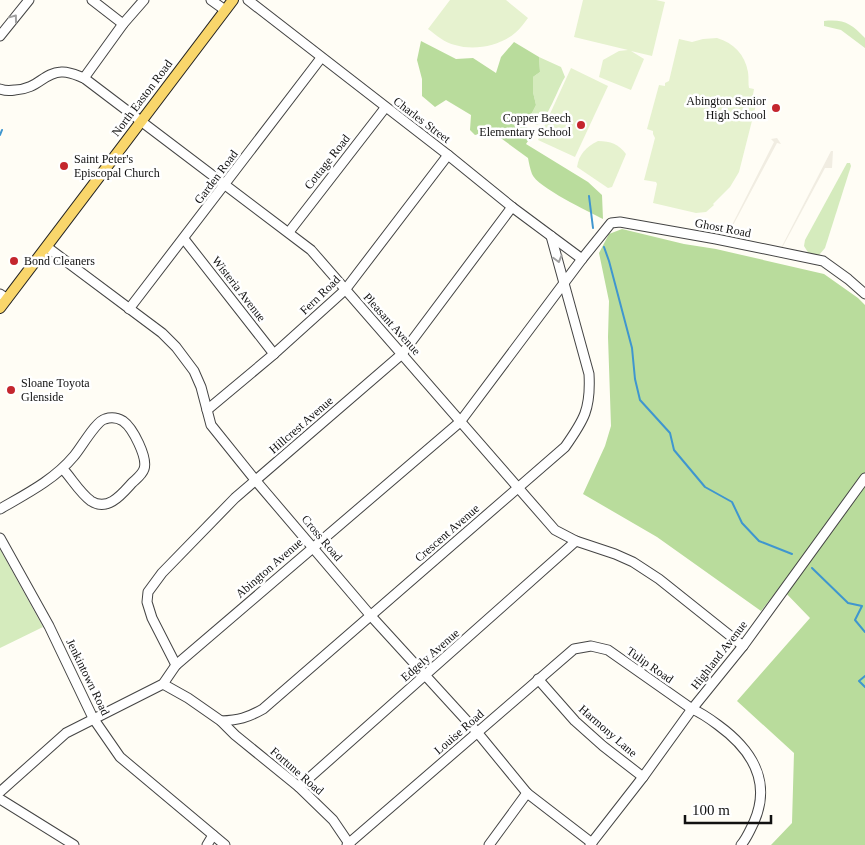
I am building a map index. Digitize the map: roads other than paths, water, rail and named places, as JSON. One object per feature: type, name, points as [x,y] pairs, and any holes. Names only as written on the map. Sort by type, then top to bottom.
[{"type":"main road","name":"North Easton Road","points":[[0,308],[3,296],[47,247],[140,121],[233,0]]},
{"type":"street","points":[[0,36],[29,0]]},
{"type":"street","points":[[92,0],[123,24]]},
{"type":"street","points":[[84,78],[123,24],[144,0]]},
{"type":"street","points":[[211,0],[225,10]]},
{"type":"street","name":"Charles Street","points":[[248,0],[512,207],[582,259]]},
{"type":"street","name":"Garden Road","points":[[129,309],[226,185],[321,58]]},
{"type":"street","name":"Pleasant Avenue","points":[[0,89],[5,91],[28,89],[46,77],[62,72],[69,72],[84,78],[311,250],[555,530],[576,541],[633,562],[659,579],[743,646]]},
{"type":"street","name":"Cottage Road","points":[[289,232],[385,108]]},
{"type":"street","name":"Fern Road","points":[[207,410],[274,354],[345,290],[448,156]]},
{"type":"street","name":"Hillcrest Avenue","points":[[176,665],[152,618],[147,602],[148,592],[162,573],[235,498],[402,354],[512,207]]},
{"type":"street","name":"Ghost Road","points":[[582,259],[611,223],[620,222],[824,261],[865,294]]},
{"type":"street","name":"Crescent Avenue","points":[[221,721],[239,720],[263,709],[565,448],[581,424],[588,407],[590,391],[589,374],[551,236]]},
{"type":"street","name":"Wisteria Avenue","points":[[184,239],[274,354]]},
{"type":"street","name":"Cross Road","points":[[47,247],[176,346],[194,371],[201,386],[211,426],[256,481],[371,616],[477,732],[527,793],[591,844]]},
{"type":"street","name":"Abington Avenue","points":[[0,792],[66,732],[163,684],[176,665],[460,422],[582,259]]},
{"type":"street","points":[[0,509],[43,484],[63,469],[84,445],[97,423],[103,419],[115,418],[128,426],[141,448],[145,460],[144,469],[140,475],[116,500],[104,504],[97,504],[91,501],[63,469]]},
{"type":"street","name":"Highland Avenue","points":[[591,844],[643,777],[692,709],[743,646],[865,478]]},
{"type":"street","name":"Jenkintown Road","points":[[0,538],[49,626],[93,718],[120,757],[225,845]]},
{"type":"street","name":"Edgely Avenue","points":[[299,787],[576,541]]},
{"type":"street","name":"Louise Road","points":[[349,844],[574,649],[591,646]]},
{"type":"street","name":"Tulip Road","points":[[591,646],[608,650],[732,735],[743,746],[756,771],[760,786],[760,802],[753,824],[741,845]]},
{"type":"street","name":"Harmony Lane","points":[[538,679],[574,721],[602,746],[643,777]]},
{"type":"street","points":[[163,684],[188,698],[221,721]]},
{"type":"street","name":"Fortune Road","points":[[221,721],[235,735],[299,787],[333,820],[349,844]]},
{"type":"street","points":[[489,845],[527,793]]},
{"type":"street","points":[[0,799],[74,845]]},
{"type":"street","points":[[207,845],[213,834]]},
{"type":"waterway","points":[[0,135],[2,130]]},
{"type":"waterway","points":[[589,196],[593,228]]},
{"type":"waterway","points":[[604,247],[632,348],[635,379],[640,400],[670,433],[674,450],[705,487],[732,502],[742,523],[759,541],[792,554]]},
{"type":"waterway","points":[[812,568],[848,603],[862,606],[855,620],[865,632]]},
{"type":"waterway","points":[[865,676],[859,681],[865,687]]},
{"type":"place","name":"Abington Senior High School","points":[[776,108]]},
{"type":"place","name":"Copper Beech Elementary School","points":[[581,125]]},
{"type":"place","name":"Saint Peter's Episcopal Church","points":[[64,166]]},
{"type":"place","name":"Bond Cleaners","points":[[14,261]]},
{"type":"place","name":"Sloane Toyota Glenside","points":[[11,390]]}]
